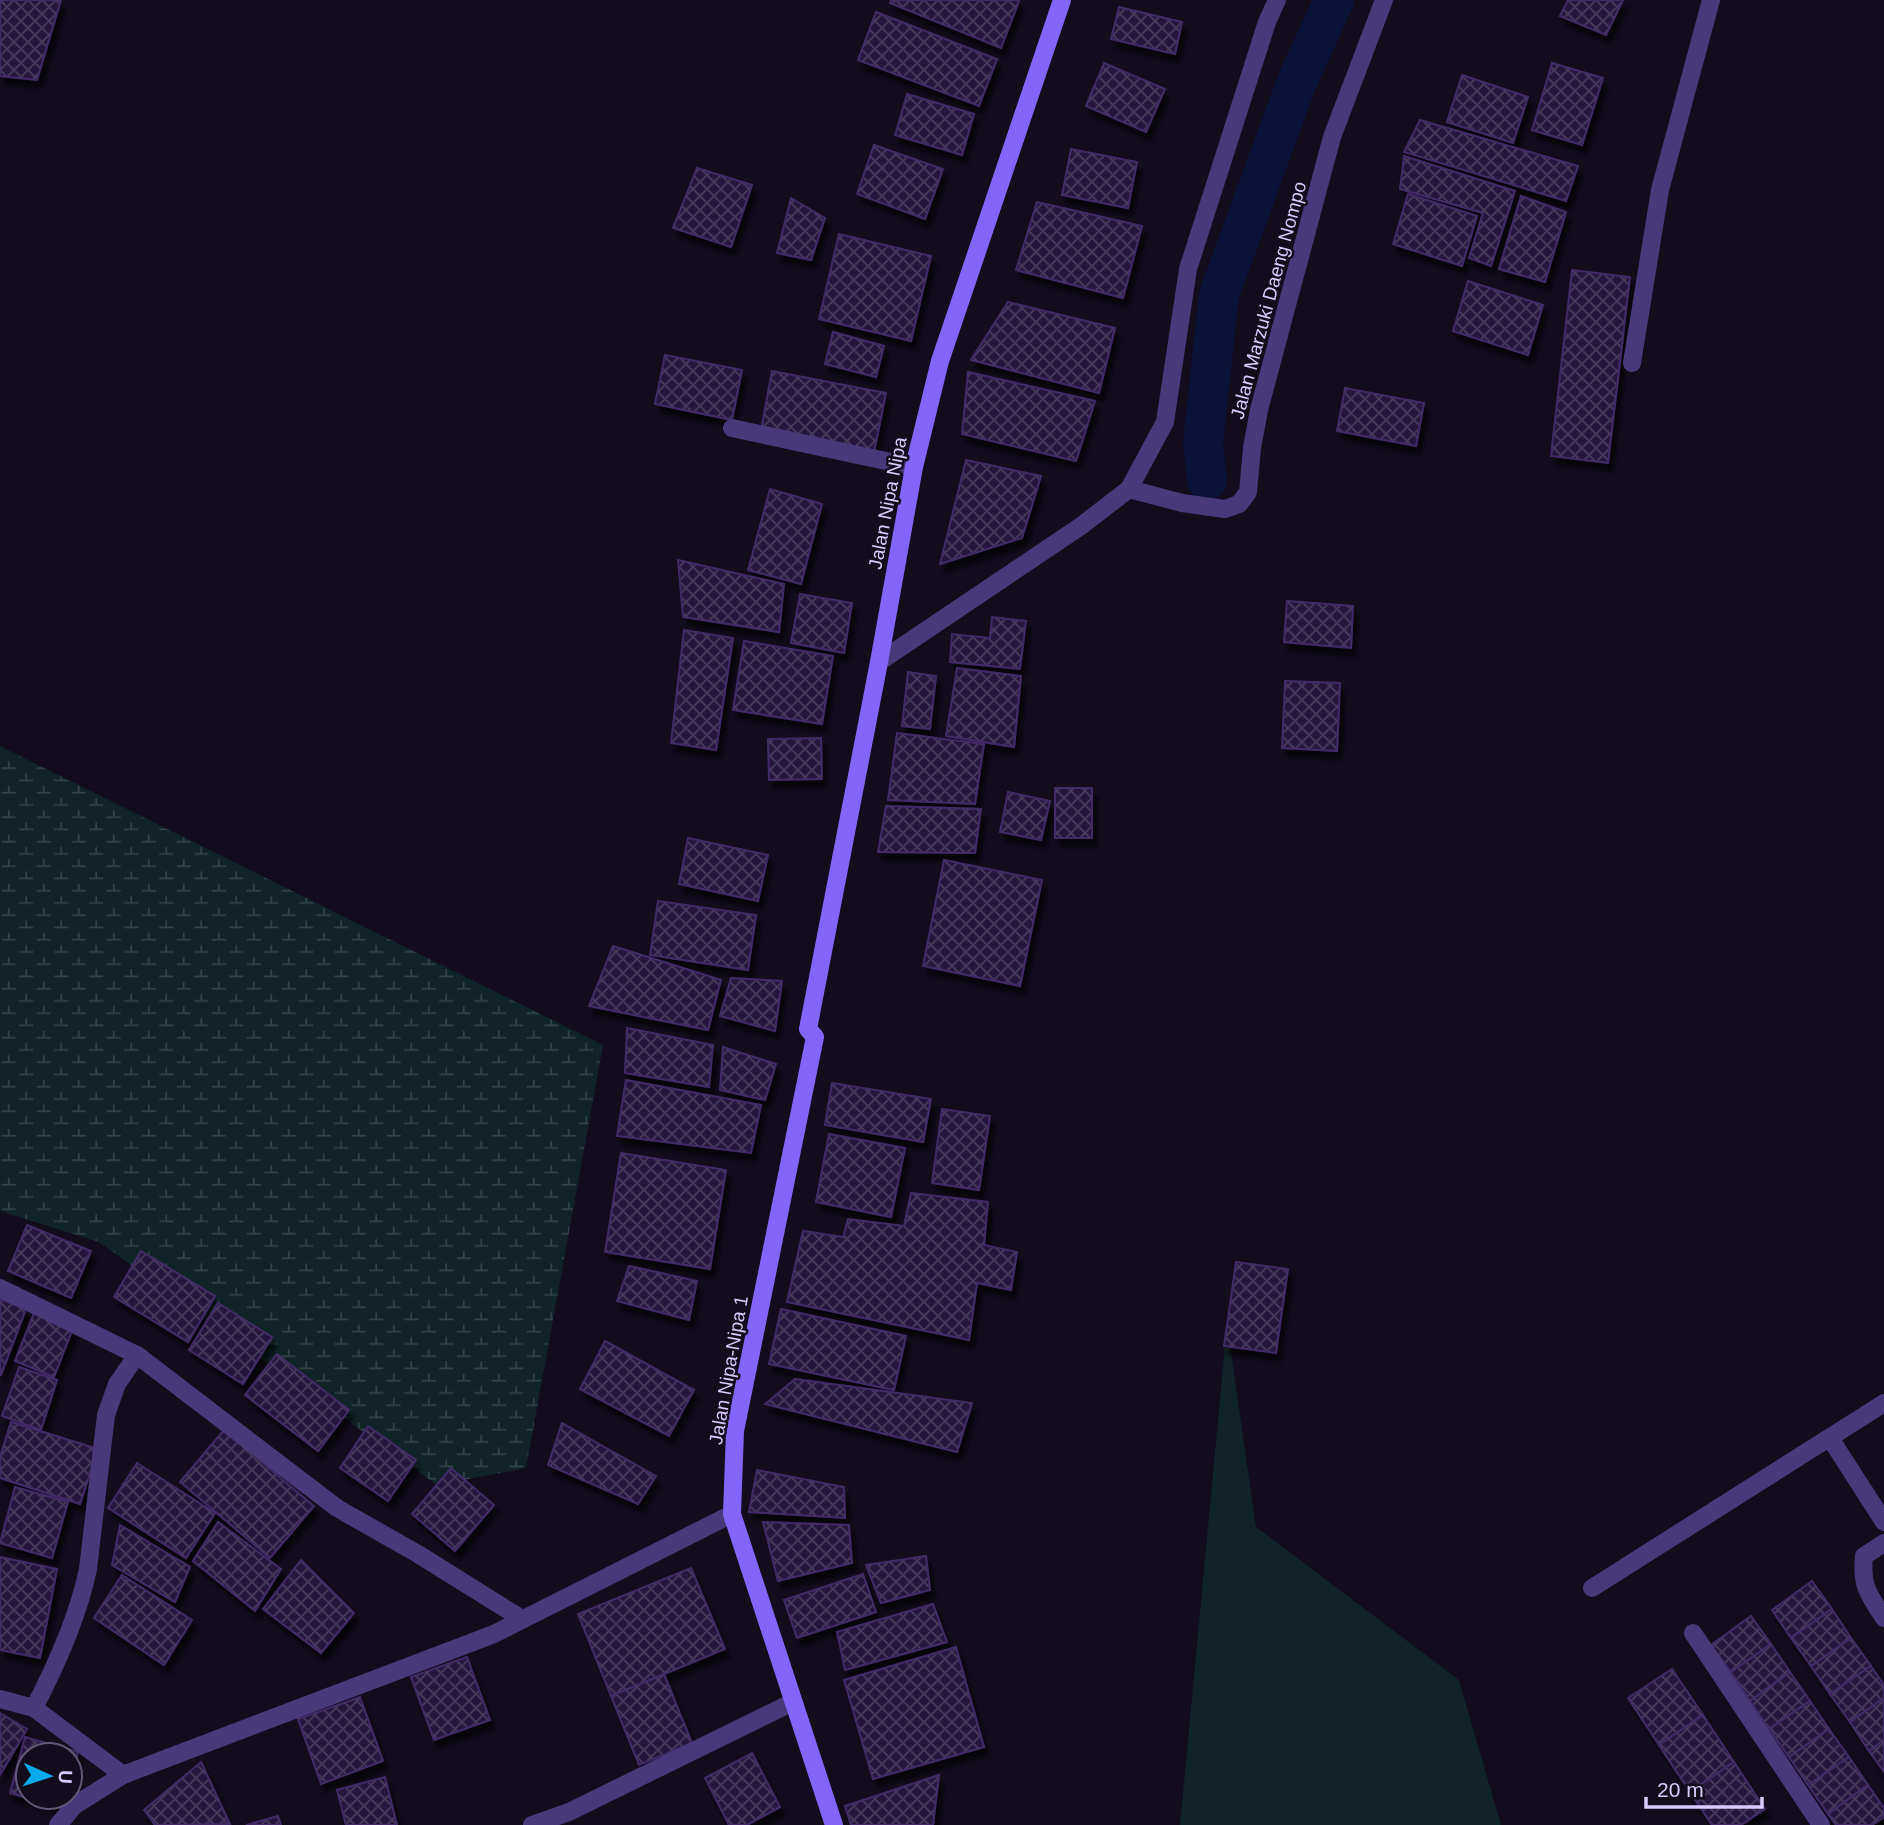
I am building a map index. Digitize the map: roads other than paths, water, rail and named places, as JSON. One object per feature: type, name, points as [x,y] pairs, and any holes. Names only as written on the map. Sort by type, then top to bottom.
[{"type":"street","name":"Jalan Nipa Nipa","points":[[811,1033],[914,467],[940,361],[964,283],[1062,0]]},
{"type":"street","points":[[879,662],[1081,526],[1129,489],[1165,422],[1188,269],[1267,22],[1277,0]]},
{"type":"street","name":"Jalan Marzuki Daeng Nompo","points":[[1129,489],[1182,503],[1225,509],[1239,504],[1248,492],[1259,410],[1332,137],[1384,0]]},
{"type":"street","points":[[1632,363],[1660,190],[1711,0]]},
{"type":"street","points":[[732,428],[914,467]]},
{"type":"street","name":"Jalan Nipa-Nipa 1","points":[[811,1033],[735,1431],[732,1514],[834,1825]]},
{"type":"street","points":[[0,1288],[137,1355],[337,1508],[418,1554],[522,1619]]},
{"type":"street","points":[[34,1707],[51,1676],[83,1593],[106,1415],[117,1384],[137,1355]]},
{"type":"street","points":[[1592,1588],[1884,1403]]},
{"type":"street","points":[[1830,1437],[1884,1522]]},
{"type":"street","points":[[58,1825],[75,1805],[123,1774],[494,1634],[732,1514]]},
{"type":"street","points":[[1884,1542],[1864,1556],[1862,1573],[1866,1592],[1884,1618]]},
{"type":"street","points":[[1693,1633],[1821,1825]]},
{"type":"street","points":[[0,1699],[34,1707],[123,1774]]},
{"type":"street","points":[[532,1825],[569,1812],[793,1702]]},
{"type":"waterway","points":[[1207,480],[1203,443],[1219,295],[1296,84],[1334,0]]}]
